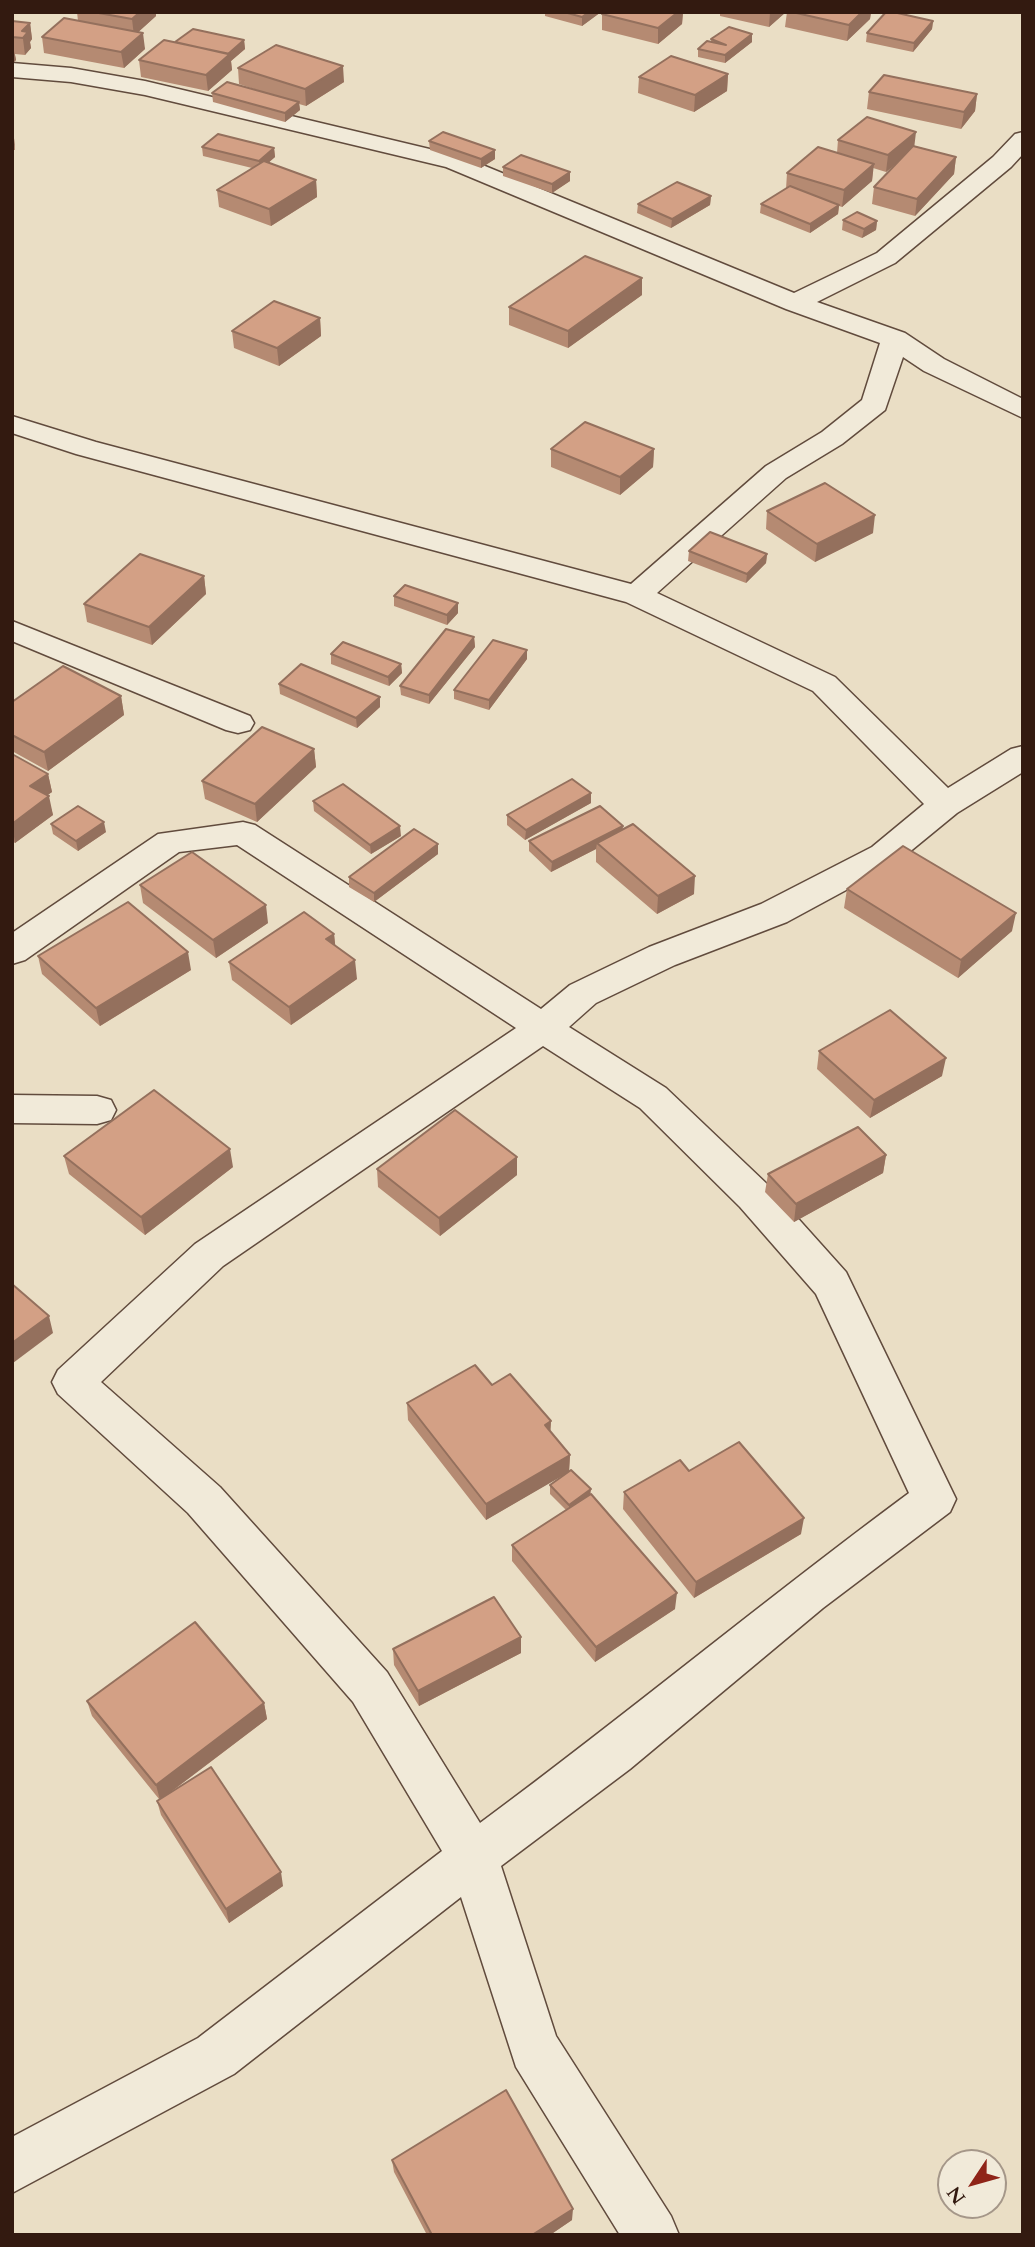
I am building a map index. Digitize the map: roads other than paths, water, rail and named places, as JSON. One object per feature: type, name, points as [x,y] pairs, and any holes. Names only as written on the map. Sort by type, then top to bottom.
[{"type":"street","points":[[12,70],[71,75],[145,88],[454,162],[795,303],[895,339],[934,365],[1023,410]]},
{"type":"street","points":[[795,303],[886,258],[1002,162],[1023,139]]},
{"type":"street","points":[[637,595],[776,472],[832,438],[875,404],[895,339]]},
{"type":"street","points":[[12,424],[86,448],[637,595],[824,684],[945,805]]},
{"type":"street","points":[[12,630],[238,723]]},
{"type":"street","points":[[652,2235],[534,2049],[473,1857],[370,1687],[204,1500],[73,1382],[209,1255],[543,1028],[583,994],[662,956],[774,913],[884,855],[945,805],[1023,757]]},
{"type":"street","points":[[12,951],[170,842],[243,833],[653,1098],[754,1196],[832,1284],[934,1499],[807,1594],[613,1753],[473,1857],[216,2056],[12,2166]]},
{"type":"street","points":[[12,1109],[97,1110]]}]
